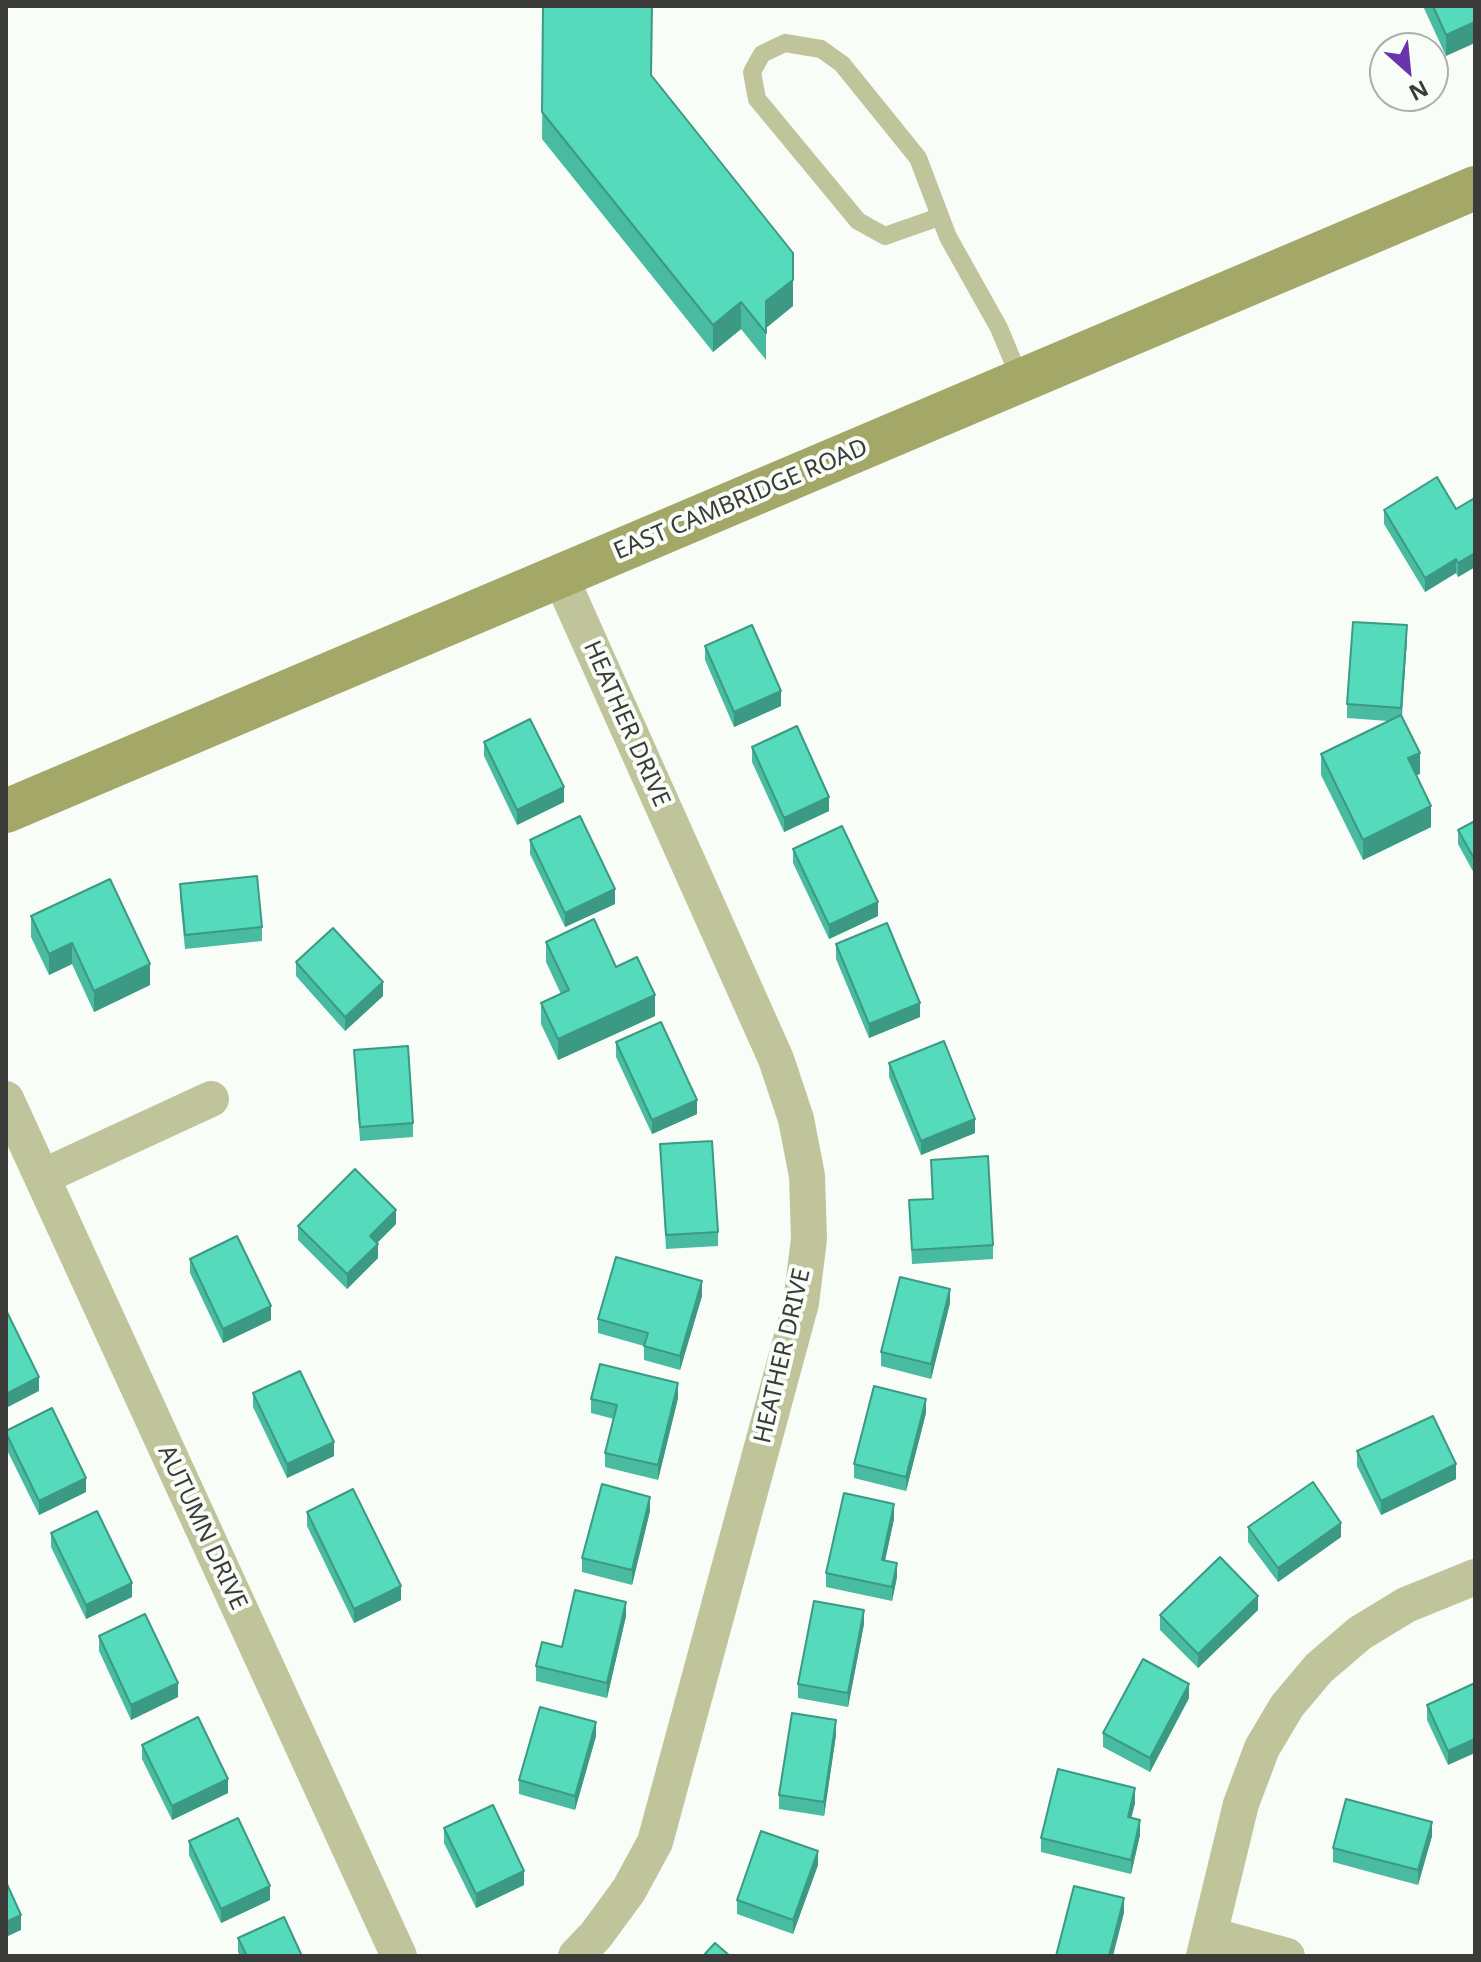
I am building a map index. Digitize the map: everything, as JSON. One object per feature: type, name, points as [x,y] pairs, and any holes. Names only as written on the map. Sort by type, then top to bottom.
[{"type":"street","name":"EAST CAMBRIDGE ROAD","points":[[6,811],[1475,188]]},
{"type":"street","name":"HEATHER DRIVE","points":[[560,576],[776,1059],[796,1119],[807,1176],[809,1239],[801,1303],[655,1842],[629,1890],[596,1935],[576,1956]]},
{"type":"street","name":"AUTUMN DRIVE","points":[[6,1099],[399,1956]]},
{"type":"street","points":[[42,1177],[211,1099]]},
{"type":"street","points":[[1287,1956],[1207,1946],[1241,1804],[1262,1748],[1287,1706],[1319,1668],[1360,1633],[1406,1605],[1475,1577]]},
{"type":"lane","points":[[939,217],[885,236],[858,221],[757,99],[752,72],[762,54],[785,43],[821,49],[842,64],[918,158],[948,237],[999,328],[1021,381]]},
{"type":"building","points":[[543,6],[652,6],[651,75],[793,253],[793,280],[766,301],[766,333],[741,302],[713,325],[542,112]]},
{"type":"building","points":[[1433,6],[1475,6],[1475,22],[1449,34],[1445,32]]},
{"type":"building","points":[[1437,477],[1456,509],[1473,499],[1475,502],[1475,553],[1458,563],[1456,559],[1425,578],[1384,510]]},
{"type":"building","points":[[1353,622],[1407,625],[1401,708],[1347,704]]},
{"type":"building","points":[[752,625],[781,691],[734,712],[705,646]]},
{"type":"building","points":[[1401,715],[1420,753],[1408,758],[1431,806],[1363,840],[1321,754]]},
{"type":"building","points":[[530,719],[564,787],[517,810],[484,742]]},
{"type":"building","points":[[797,726],[829,797],[784,818],[752,747]]},
{"type":"building","points":[[580,816],[615,889],[565,913],[530,840]]},
{"type":"building","points":[[1475,821],[1475,860],[1458,830]]},
{"type":"building","points":[[842,826],[878,902],[829,925],[793,849]]},
{"type":"building","points":[[257,876],[262,927],[185,935],[180,884]]},
{"type":"building","points":[[110,879],[150,964],[94,991],[72,943],[49,954],[31,916]]},
{"type":"building","points":[[594,919],[616,967],[637,957],[655,995],[558,1039],[541,1003],[569,990],[546,942]]},
{"type":"building","points":[[887,923],[920,1003],[869,1024],[836,944]]},
{"type":"building","points":[[333,928],[383,982],[345,1017],[296,962]]},
{"type":"building","points":[[661,1022],[697,1100],[652,1120],[616,1042]]},
{"type":"building","points":[[944,1041],[975,1119],[921,1141],[889,1063]]},
{"type":"building","points":[[408,1046],[413,1123],[360,1127],[354,1050]]},
{"type":"building","points":[[712,1141],[718,1232],[666,1235],[660,1144]]},
{"type":"building","points":[[988,1156],[993,1245],[912,1250],[909,1200],[933,1199],[931,1160]]},
{"type":"building","points":[[355,1169],[396,1210],[370,1236],[378,1244],[347,1274],[298,1226]]},
{"type":"building","points":[[237,1236],[271,1306],[223,1329],[190,1259]]},
{"type":"building","points":[[616,1257],[702,1281],[680,1356],[644,1346],[648,1333],[598,1319]]},
{"type":"building","points":[[900,1277],[950,1289],[931,1364],[881,1352]]},
{"type":"building","points":[[6,1310],[39,1377],[6,1394]]},
{"type":"building","points":[[600,1364],[678,1383],[658,1465],[605,1453],[617,1405],[591,1399]]},
{"type":"building","points":[[300,1371],[334,1442],[287,1464],[253,1393]]},
{"type":"building","points":[[874,1386],[926,1399],[906,1477],[854,1464]]},
{"type":"building","points":[[52,1408],[86,1478],[39,1501],[6,1431]]},
{"type":"building","points":[[1433,1416],[1456,1464],[1381,1501],[1357,1451]]},
{"type":"building","points":[[1313,1482],[1341,1523],[1278,1568],[1248,1527]]},
{"type":"building","points":[[602,1484],[650,1497],[632,1570],[582,1558]]},
{"type":"building","points":[[353,1489],[401,1586],[354,1609],[307,1512]]},
{"type":"building","points":[[844,1493],[894,1504],[882,1560],[897,1563],[892,1587],[826,1573]]},
{"type":"building","points":[[97,1511],[132,1583],[86,1605],[51,1533]]},
{"type":"building","points":[[1220,1557],[1258,1596],[1198,1654],[1160,1615]]},
{"type":"building","points":[[575,1590],[626,1602],[607,1683],[536,1666],[542,1642],[562,1647]]},
{"type":"building","points":[[814,1601],[864,1610],[848,1693],[798,1684]]},
{"type":"building","points":[[145,1614],[178,1683],[131,1705],[99,1636]]},
{"type":"building","points":[[1143,1659],[1189,1684],[1150,1758],[1103,1733]]},
{"type":"building","points":[[1475,1683],[1475,1739],[1448,1751],[1427,1705]]},
{"type":"building","points":[[540,1707],[596,1722],[575,1796],[519,1780]]},
{"type":"building","points":[[792,1713],[836,1720],[824,1802],[779,1795]]},
{"type":"building","points":[[198,1717],[228,1779],[172,1806],[142,1745]]},
{"type":"building","points":[[1058,1769],[1135,1788],[1128,1817],[1140,1820],[1131,1860],[1041,1838]]},
{"type":"building","points":[[1346,1799],[1432,1822],[1418,1870],[1333,1848]]},
{"type":"building","points":[[493,1805],[524,1871],[476,1894],[444,1828]]},
{"type":"building","points":[[238,1818],[270,1886],[221,1909],[189,1841]]},
{"type":"building","points":[[761,1831],[818,1851],[793,1920],[737,1900]]},
{"type":"building","points":[[6,1882],[21,1915],[6,1922]]},
{"type":"building","points":[[1074,1886],[1124,1898],[1109,1956],[1056,1956]]},
{"type":"building","points":[[284,1917],[302,1956],[247,1956],[238,1938]]},
{"type":"building","points":[[715,1943],[730,1956],[703,1956]]}]
